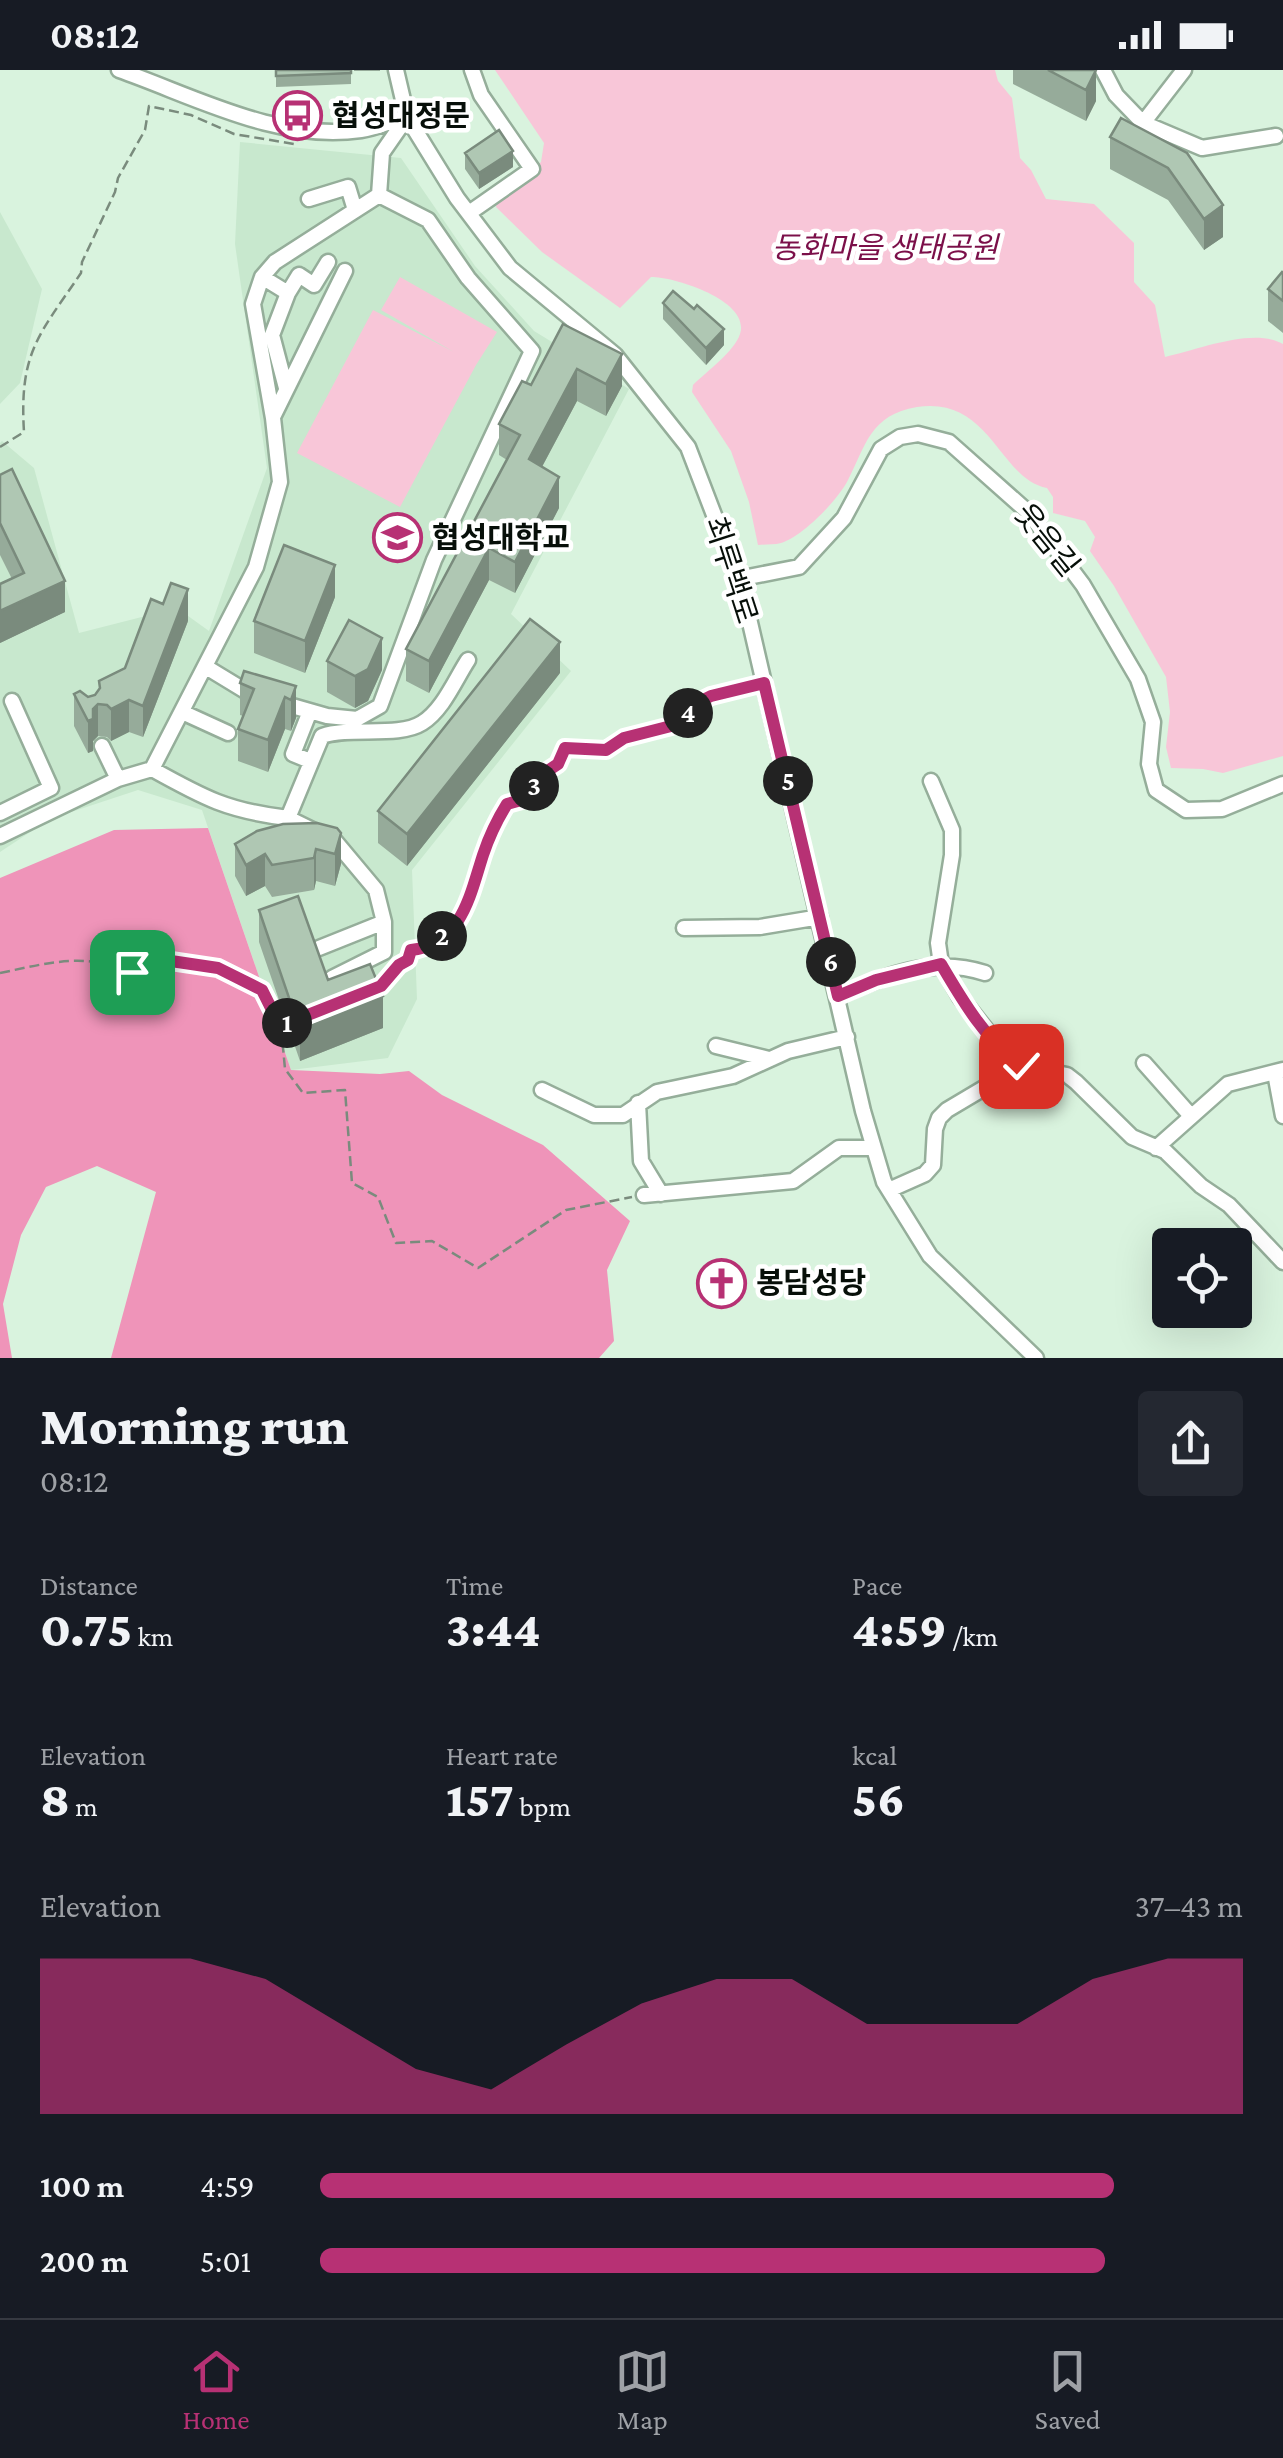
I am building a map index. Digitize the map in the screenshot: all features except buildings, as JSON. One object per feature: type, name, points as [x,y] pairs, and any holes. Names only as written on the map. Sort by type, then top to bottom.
[{"type":"street","points":[[120,70],[265,123],[310,131],[361,130],[407,117]]},
{"type":"street","name":"최루백로","points":[[396,70],[407,117],[510,268],[615,355],[688,448],[738,579],[874,1148],[889,1190],[930,1256],[1036,1358]]},
{"type":"street","points":[[469,213],[532,169],[481,95],[472,70]]},
{"type":"street","points":[[1103,70],[1116,95],[1144,123],[1202,148],[1276,136]]},
{"type":"street","points":[[1144,123],[1184,70]]},
{"type":"street","points":[[380,194],[382,152],[407,117]]},
{"type":"street","points":[[310,198],[348,187],[355,210]]},
{"type":"street","points":[[152,769],[256,567],[280,482],[253,304],[262,277],[275,262],[380,194]]},
{"type":"street","points":[[206,667],[253,695],[310,711],[357,719],[380,706],[434,560],[532,351],[468,278],[428,220],[380,194]]},
{"type":"street","points":[[314,285],[328,262]]},
{"type":"street","points":[[273,418],[345,271]]},
{"type":"street","points":[[286,388],[272,335],[288,293],[298,275],[331,295]]},
{"type":"street","points":[[262,277],[288,293]]},
{"type":"street","name":"웃음길","points":[[738,579],[799,567],[844,518],[881,449],[900,437],[918,434],[948,442],[1030,513],[1084,584],[1138,679],[1153,722],[1149,764],[1156,790],[1186,810],[1222,809],[1283,784]]},
{"type":"street","points":[[288,818],[322,736],[339,730],[398,729],[420,724],[437,709],[468,660]]},
{"type":"street","points":[[0,813],[51,788],[12,701]]},
{"type":"street","points":[[310,711],[293,754],[310,761]]},
{"type":"street","points":[[182,712],[228,732]]},
{"type":"street","points":[[102,746],[118,779]]},
{"type":"street","points":[[0,836],[118,779],[152,769],[215,804],[249,814],[288,818],[335,841],[376,890],[384,922],[384,952],[332,978]]},
{"type":"street","points":[[931,780],[952,830],[952,856],[938,943],[941,964],[960,997],[1007,1056],[1021,1066],[1066,1075],[1132,1136],[1164,1152],[1201,1186],[1230,1204],[1283,1262]]},
{"type":"street","points":[[684,928],[760,927],[820,918]]},
{"type":"street","points":[[318,948],[384,922]]},
{"type":"street","points":[[838,996],[876,980],[941,964],[985,973]]},
{"type":"street","points":[[542,1090],[594,1115],[622,1114],[657,1092],[733,1076],[769,1060],[847,1037]]},
{"type":"street","points":[[716,1046],[769,1060]]},
{"type":"street","points":[[1144,1063],[1191,1116]]},
{"type":"street","points":[[889,1190],[925,1174],[933,1165],[934,1129],[947,1110],[1021,1066]]},
{"type":"street","points":[[1156,1148],[1228,1084],[1279,1071],[1283,1116]]},
{"type":"street","points":[[638,1103],[641,1161],[661,1194]]},
{"type":"street","points":[[644,1195],[794,1181],[839,1148],[874,1148]]},
{"type":"path","points":[[0,446],[24,432],[21,400],[33,346],[42,326],[81,272],[118,178],[146,130],[149,106],[191,115],[234,134],[294,144],[310,131]]},
{"type":"path","points":[[381,986],[408,960],[411,950],[430,948],[459,919],[472,900],[483,856],[507,804],[525,799],[540,776],[558,764],[565,748],[606,750],[624,738],[679,724],[695,704],[711,696],[764,683]]},
{"type":"path","points":[[0,973],[77,959],[93,959],[132,972],[152,962],[171,961],[218,968],[262,990],[280,1026],[285,1068],[304,1092],[346,1090],[352,1183],[378,1197],[396,1243],[432,1242],[478,1268],[566,1210],[644,1195]]},
{"type":"shaded area","name":"협성대학교","points":[[240,142],[401,158],[475,266],[534,331],[629,389],[511,614],[571,671],[412,870],[417,999],[388,1058],[291,1070],[202,810],[138,790],[50,819],[0,852],[0,443],[34,468],[79,633],[177,608],[209,631],[267,468],[235,244]]},
{"type":"shaded area","points":[[0,212],[42,289],[20,383],[0,404]]},
{"type":"shaded area","points":[[208,828],[291,1070],[380,1074],[409,1071],[442,1095],[543,1145],[630,1221],[607,1270],[614,1341],[599,1358],[111,1358],[156,1192],[97,1166],[46,1187],[21,1235],[3,1304],[12,1358],[0,1358],[0,878],[114,830]]},
{"type":"green space","name":"동화마을 생태공원","points":[[495,70],[995,70],[998,81],[1012,98],[1020,158],[1046,199],[1094,204],[1134,243],[1134,282],[1155,305],[1165,357],[1241,339],[1271,339],[1283,344],[1283,756],[1223,773],[1171,768],[1166,747],[1170,712],[1166,677],[1090,551],[1095,537],[1085,521],[1053,513],[1053,497],[1047,488],[1016,470],[978,425],[962,414],[942,407],[917,407],[889,417],[872,433],[843,488],[819,517],[789,539],[758,545],[749,502],[731,451],[692,392],[693,385],[737,341],[740,322],[734,311],[693,286],[651,277],[620,308],[542,252],[496,207],[541,162],[544,143]]},
{"type":"green space","points":[[400,277],[497,332],[400,507],[297,453],[373,310],[454,352],[381,310]]},
{"type":"place","name":"협성대정문","points":[[297,116]]},
{"type":"place","name":"협성대학교","points":[[397,538]]},
{"type":"place","name":"봉담성당","points":[[721,1283]]},
{"type":"route","points":[[132,972],[152,962],[171,961],[218,968],[262,990],[280,1026],[381,986],[408,960],[411,950],[430,948],[459,919],[472,900],[483,856],[507,804],[525,799],[540,776],[558,764],[565,748],[606,750],[624,738],[679,724],[695,704],[711,696],[764,683],[838,996],[906,970],[941,964],[960,997],[1007,1056],[1021,1066]]}]
